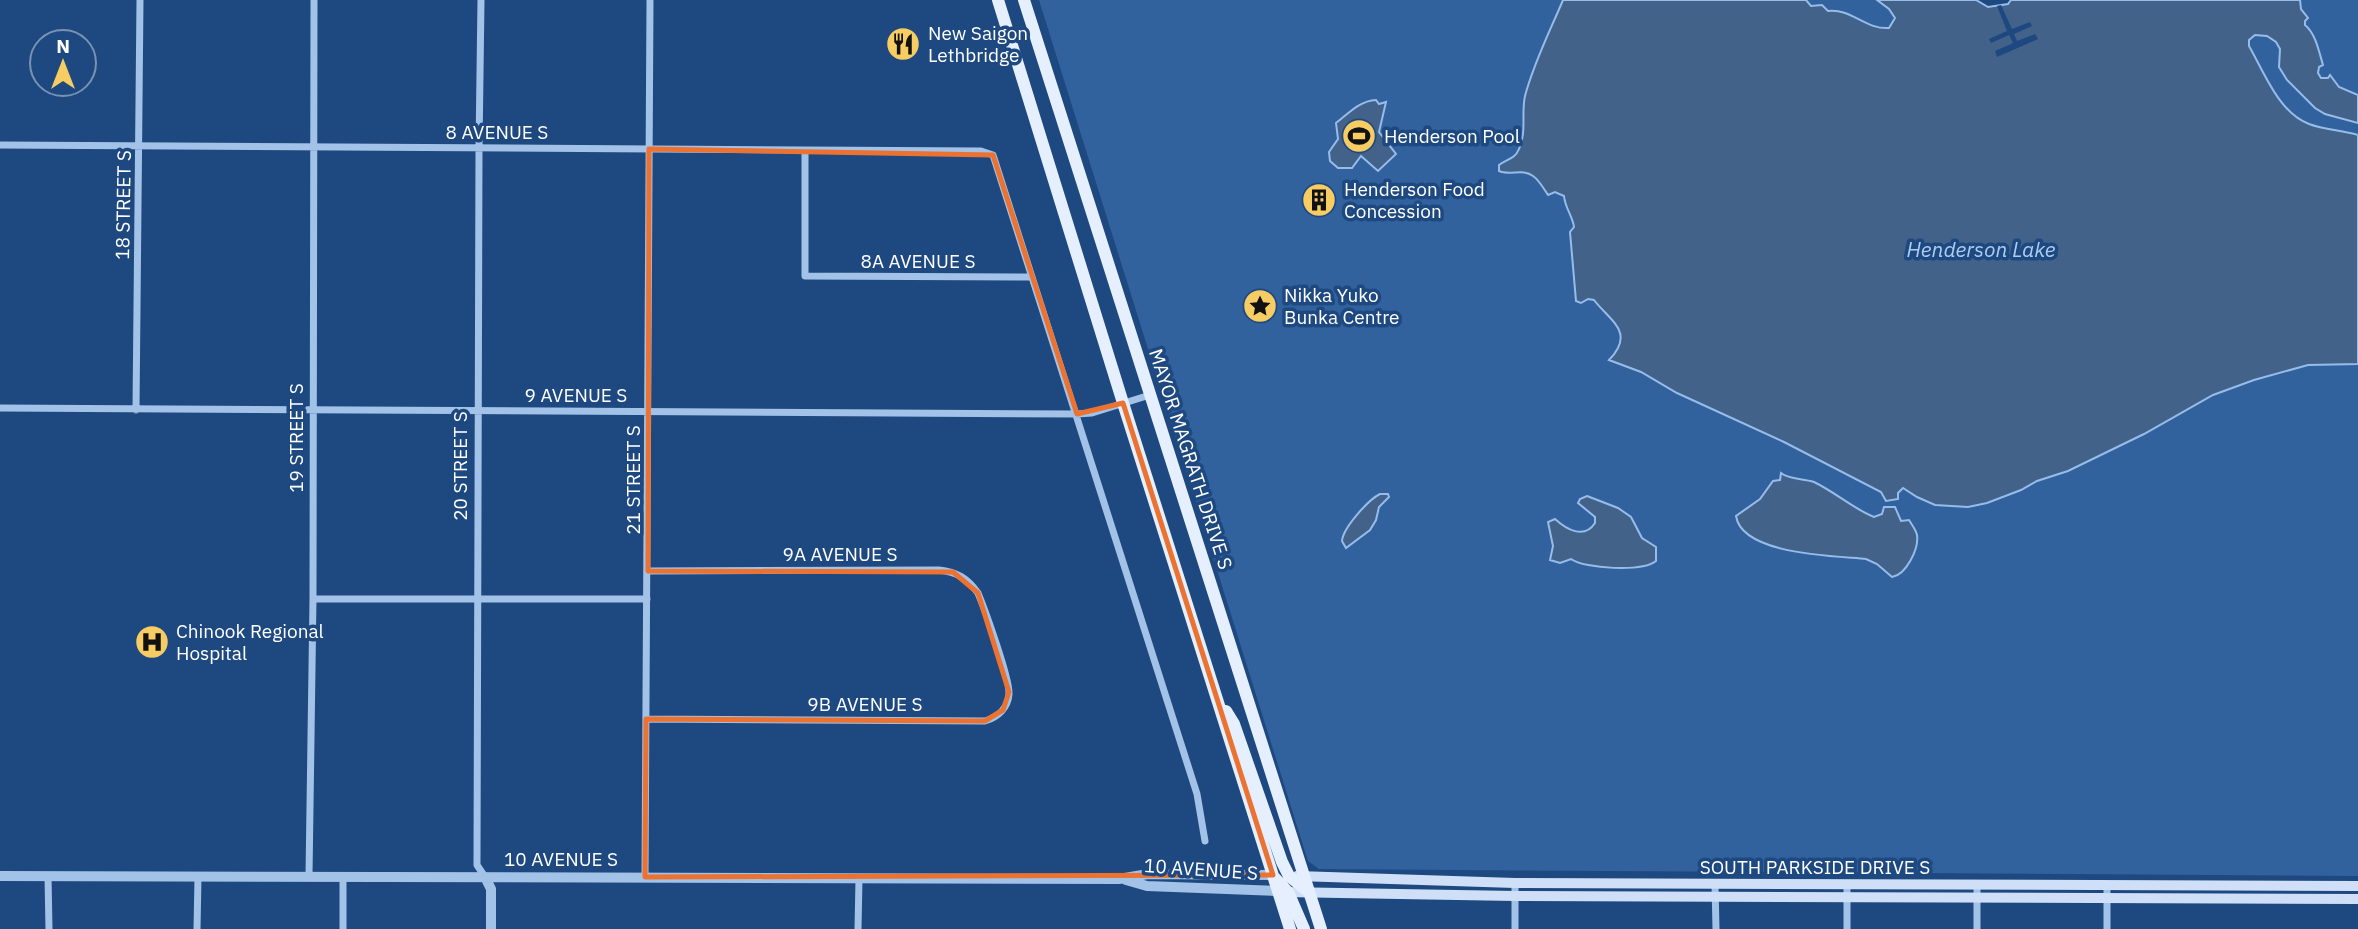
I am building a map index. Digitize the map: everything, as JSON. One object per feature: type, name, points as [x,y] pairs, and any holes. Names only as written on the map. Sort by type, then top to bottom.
[{"type":"main road","points":[[998,0],[1273,875],[1304,929]]},
{"type":"main road","name":"MAYOR MAGRATH DRIVE S","points":[[1024,0],[1321,929]]},
{"type":"main road","points":[[1214,690],[1234,724],[1289,876],[1309,892]]},
{"type":"main road","name":"SOUTH PARKSIDE DRIVE S","points":[[1273,875],[1847,897],[2358,899]]},
{"type":"main road","name":"SOUTH PARKSIDE DRIVE S","points":[[1283,892],[1515,896],[1847,884],[2358,886]]},
{"type":"main road","points":[[1283,892],[1290,929]]},
{"type":"street","name":"18 STREET S","points":[[136,410],[140,0]]},
{"type":"street","name":"19 STREET S","points":[[309,876],[313,599],[314,0]]},
{"type":"street","name":"20 STREET S","points":[[481,0],[477,865],[491,889],[491,929]]},
{"type":"street","name":"21 STREET S","points":[[645,877],[650,0]]},
{"type":"street","name":"8 AVENUE S","points":[[0,145],[981,151],[993,155],[1032,277]]},
{"type":"street","name":"8A AVENUE S","points":[[805,150],[805,276],[1032,277]]},
{"type":"street","points":[[1032,277],[1198,794],[1205,841]]},
{"type":"street","name":"9 AVENUE S","points":[[0,408],[1077,414],[1092,413],[1150,395]]},
{"type":"street","name":"9A AVENUE S","points":[[648,571],[948,571],[967,579],[978,593],[992,636]]},
{"type":"street","points":[[313,599],[647,599]]},
{"type":"street","name":"9B AVENUE S","points":[[646,719],[985,721],[995,717],[1003,709],[1009,695],[992,636]]},
{"type":"street","name":"10 AVENUE S","points":[[0,876],[1122,879],[1148,874],[1273,875]]},
{"type":"street","points":[[48,876],[49,929]]},
{"type":"street","points":[[343,929],[344,876]]},
{"type":"street","points":[[197,929],[198,877]]},
{"type":"street","points":[[858,929],[859,879]]},
{"type":"street","name":"10 AVENUE S","points":[[1122,879],[1147,887],[1283,892]]},
{"type":"street","points":[[1515,929],[1516,883]]},
{"type":"street","points":[[1847,884],[1847,929]]},
{"type":"street","points":[[1977,884],[1977,929]]},
{"type":"street","points":[[2107,885],[2107,929]]},
{"type":"street","points":[[1716,890],[1716,929]]},
{"type":"highlighted area","points":[[649,149],[993,155],[1077,414],[1123,403],[1273,875],[645,877],[646,719],[985,721],[1003,710],[1009,692],[978,593],[953,572],[648,571]]},
{"type":"shaded area","points":[[1039,0],[1564,0],[1529,83],[1522,143],[1519,151],[1504,162],[1506,174],[1527,174],[1535,179],[1548,195],[1555,192],[1564,196],[1574,223],[1588,299],[1594,300],[1618,327],[1620,334],[1617,350],[1609,360],[1641,372],[1677,393],[1784,442],[1881,492],[1898,493],[1903,488],[1935,505],[1968,507],[2068,471],[2144,434],[2213,395],[2309,365],[2358,364],[2358,876],[1319,869],[1308,861]]},
{"type":"shaded area","points":[[1806,0],[1877,0],[1889,9],[1895,18],[1889,28],[1879,27],[1811,6]]},
{"type":"shaded area","points":[[2300,0],[2358,0],[2358,95],[2339,87],[2331,76],[2321,78],[2317,73],[2322,65],[2305,26]]},
{"type":"shaded area","points":[[2254,35],[2267,36],[2276,42],[2280,49],[2279,67],[2287,80],[2315,108],[2324,114],[2358,123],[2358,135],[2309,124],[2289,111],[2273,91],[2249,46],[2249,40]]},
{"type":"water","name":"Henderson Lake","points":[[1563,0],[1806,0],[1811,6],[1822,5],[1828,11],[1844,13],[1873,26],[1889,28],[1895,18],[1889,9],[1877,0],[1976,0],[1988,7],[2008,4],[2011,0],[2300,0],[2301,9],[2308,18],[2305,25],[2314,38],[2323,65],[2319,67],[2318,73],[2321,78],[2328,78],[2330,75],[2339,87],[2358,95],[2358,123],[2325,114],[2315,108],[2287,80],[2279,67],[2280,49],[2276,42],[2267,36],[2255,35],[2249,40],[2249,46],[2273,91],[2298,119],[2315,126],[2358,135],[2358,364],[2308,365],[2213,395],[2144,434],[2068,471],[1987,503],[1968,507],[1935,505],[1903,488],[1898,493],[1898,499],[1886,501],[1881,492],[1784,442],[1677,393],[1641,372],[1609,360],[1617,350],[1620,334],[1618,327],[1594,300],[1588,299],[1581,303],[1576,301],[1570,232],[1574,227],[1564,196],[1555,192],[1548,195],[1529,174],[1499,171],[1499,165],[1513,157],[1519,149],[1529,83]]},
{"type":"water","name":"Henderson Pool","points":[[1376,100],[1379,104],[1386,102],[1379,132],[1396,154],[1378,171],[1361,156],[1352,168],[1338,168],[1330,161],[1329,152],[1338,139],[1336,123],[1359,105]]},
{"type":"water","points":[[1781,473],[1814,482],[1874,517],[1882,514],[1884,507],[1895,507],[1901,521],[1909,520],[1917,535],[1916,547],[1907,567],[1892,577],[1877,564],[1866,559],[1792,551],[1755,539],[1742,529],[1736,516],[1760,499],[1773,481],[1780,480]]},
{"type":"water","points":[[1380,494],[1388,494],[1389,497],[1379,507],[1370,530],[1346,548],[1342,541],[1343,535],[1351,522]]},
{"type":"water","points":[[1587,496],[1618,508],[1631,517],[1642,538],[1656,547],[1656,561],[1639,567],[1613,568],[1588,565],[1571,559],[1560,563],[1550,560],[1553,546],[1548,522],[1555,519],[1580,532],[1591,528],[1595,517],[1578,503]]},
{"type":"pier","points":[[2001,5],[2012,29],[2030,22],[2032,26],[2014,34],[2017,41],[2035,34],[2038,39],[1997,57],[1995,51],[2013,43],[2009,35],[1991,43],[1989,39],[2007,31],[1997,6]]},
{"type":"place","name":"New Saigon Lethbridge","points":[[903,44]]},
{"type":"place","name":"Henderson Pool","points":[[1359,136]]},
{"type":"place","name":"Henderson Food Concession","points":[[1319,200]]},
{"type":"place","name":"Nikka Yuko Bunka Centre","points":[[1260,306]]},
{"type":"place","name":"Chinook Regional Hospital","points":[[152,642]]}]
